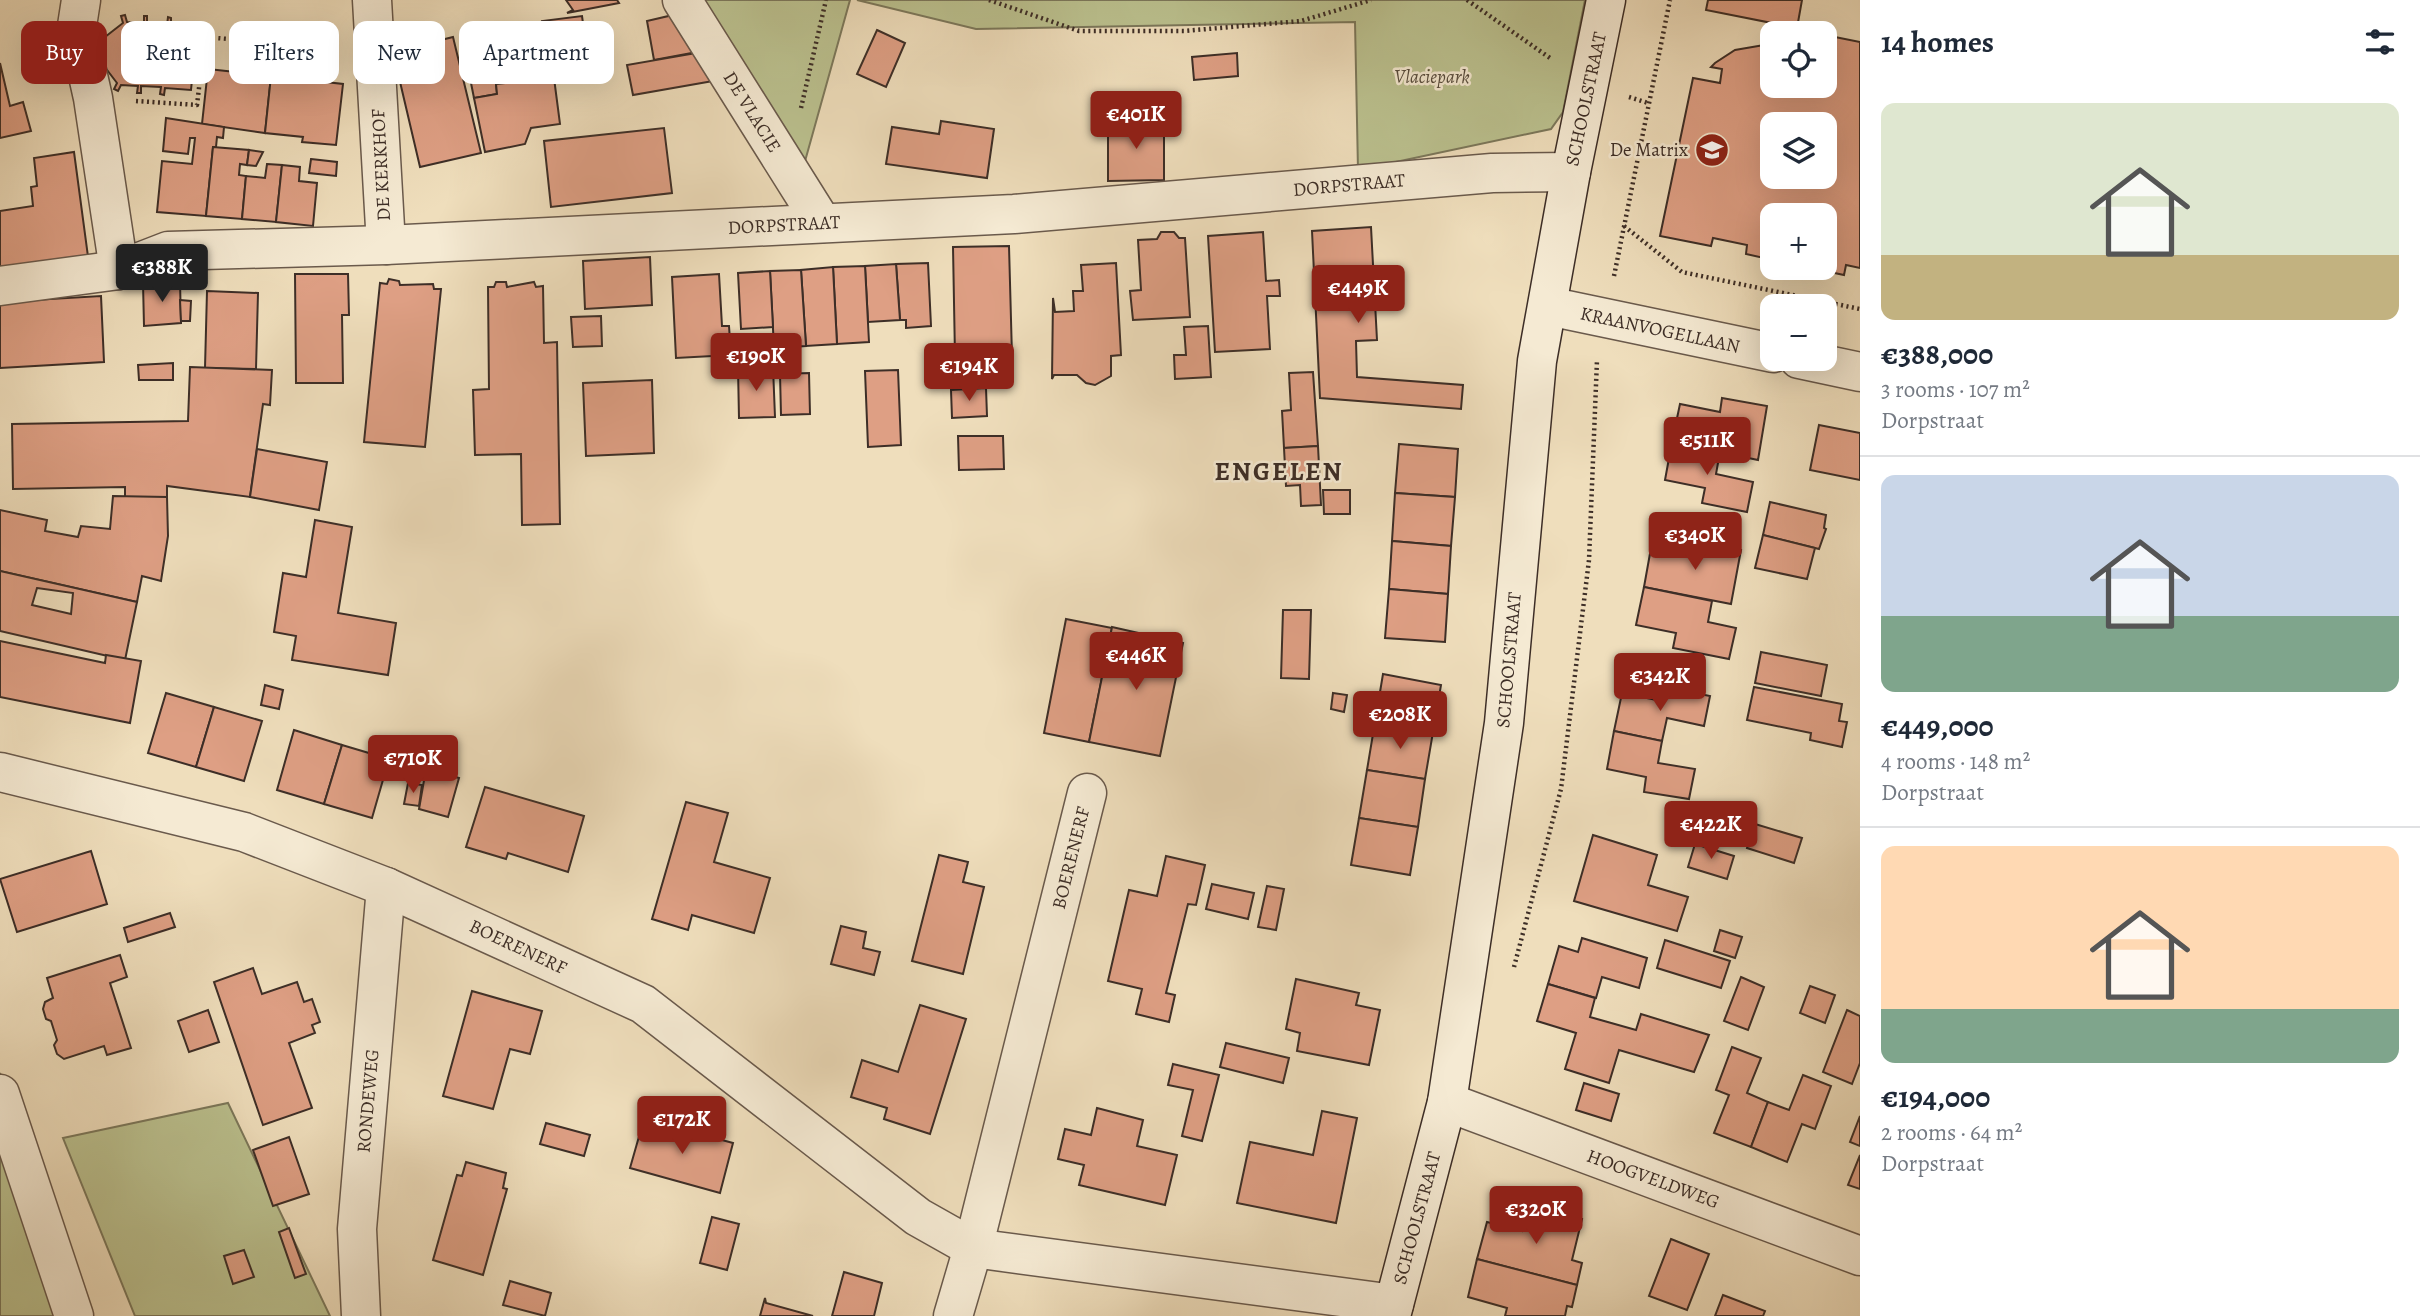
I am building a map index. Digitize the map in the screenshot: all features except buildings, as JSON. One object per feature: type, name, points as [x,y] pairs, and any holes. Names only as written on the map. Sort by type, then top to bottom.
[{"type":"street","points":[[81,0],[77,26],[93,98],[119,270]]},
{"type":"street","name":"DE KERKHOF","points":[[372,0],[373,21]]},
{"type":"street","name":"DE VLACIE","points":[[682,0],[822,223]]},
{"type":"street","name":"SCHOOLSTRAAT","points":[[1393,1310],[1447,1102],[1504,723],[1536,374],[1571,173],[1606,0]]},
{"type":"street","name":"DE KERKHOF","points":[[376,84],[386,245]]},
{"type":"street","name":"DORPSTRAAT","points":[[0,286],[119,270],[168,251],[386,245],[1014,214],[1492,173],[1571,173]]},
{"type":"street","name":"KRAANVOGELLAAN","points":[[1548,306],[1760,350]]},
{"type":"street","points":[[1837,367],[1860,372]]},
{"type":"street","name":"BOERENERF","points":[[0,772],[244,832],[386,887],[642,1004],[918,1217],[974,1248],[1393,1310]]},
{"type":"street","name":"BOERENERF","points":[[974,1248],[1087,793]]},
{"type":"street","name":"RONDEWEG","points":[[361,1316],[357,1230],[386,887]]},
{"type":"street","points":[[0,1094],[74,1316]]},
{"type":"street","name":"HOOGVELDWEG","points":[[1447,1102],[1860,1256]]},
{"type":"street","points":[[953,1316],[974,1248]]},
{"type":"path","points":[[787,167],[826,0]]},
{"type":"path","points":[[989,0],[1079,31],[1184,32],[1301,21],[1371,0]]},
{"type":"path","points":[[1468,0],[1589,85]]},
{"type":"path","points":[[1511,978],[1561,789],[1589,560],[1596,365],[1670,0]]},
{"type":"path","points":[[93,98],[197,105],[205,37],[353,50]]},
{"type":"path","points":[[1624,226],[1682,272],[1860,309]]},
{"type":"green space","points":[[702,0],[850,0],[802,172]]},
{"type":"green space","name":"Vlaciepark","points":[[857,0],[1585,0],[1563,112],[1551,129],[1358,170],[1355,22],[976,29]]},
{"type":"green space","points":[[0,1073],[33,1188],[82,1316],[0,1316]]},
{"type":"green space","points":[[228,1103],[330,1316],[135,1316],[63,1138]]},
{"type":"place","name":"De Matrix","points":[[1712,150]]},
{"type":"district","name":"ENGELEN","points":[[1279,471]]}]
